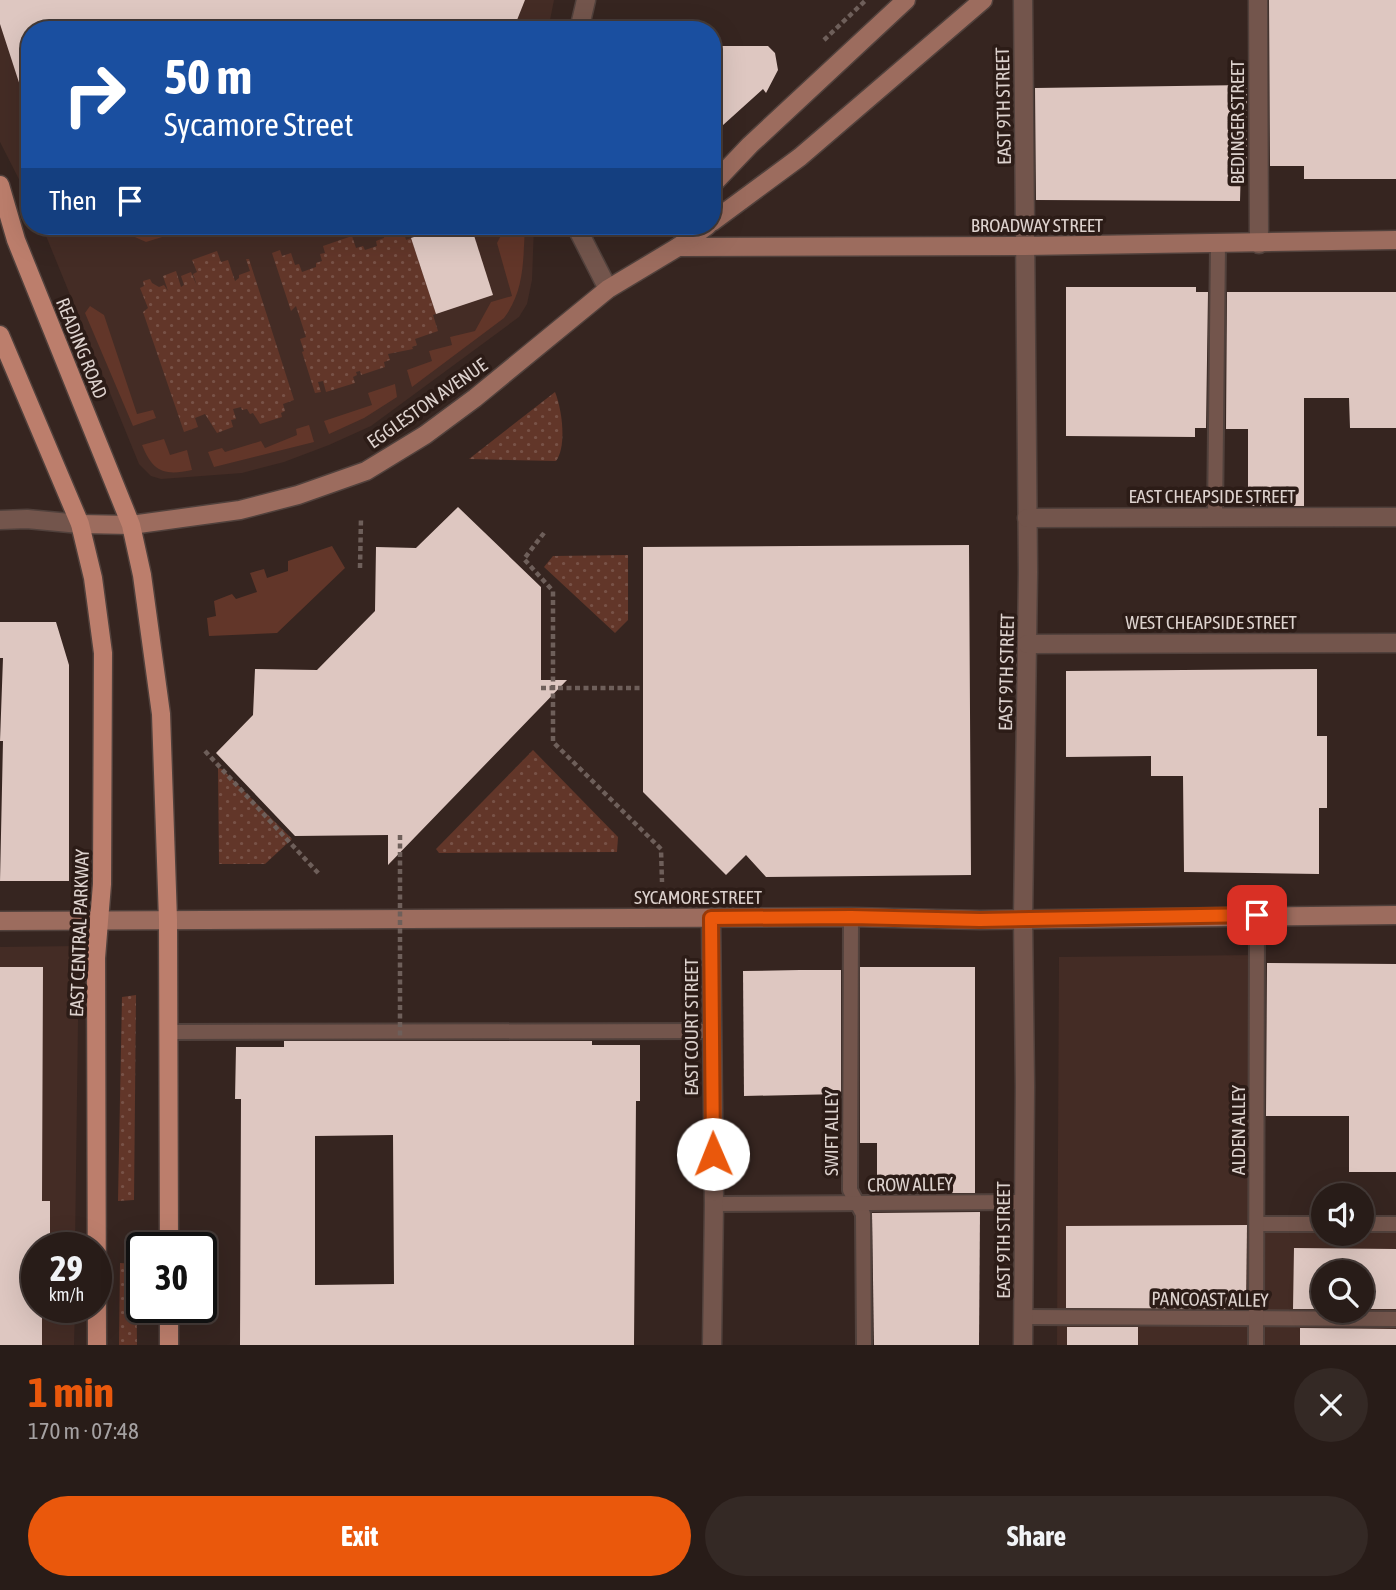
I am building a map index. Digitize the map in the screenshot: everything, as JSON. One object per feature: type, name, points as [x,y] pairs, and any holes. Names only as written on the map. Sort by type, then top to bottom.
[{"type":"main road","points":[[721,176],[750,145],[906,0]]},
{"type":"main road","points":[[721,215],[800,157],[983,0]]},
{"type":"main road","name":"READING ROAD","points":[[0,185],[16,240],[131,525]]},
{"type":"main road","points":[[678,247],[684,235]]},
{"type":"main road","name":"EGGLESTON AVENUE","points":[[80,524],[131,525],[240,510],[298,495],[366,471],[425,435],[475,398],[608,289],[695,235]]},
{"type":"main road","name":"BROADWAY STREET","points":[[678,247],[1259,244],[1396,240]]},
{"type":"main road","points":[[0,335],[80,524]]},
{"type":"main road","name":"EAST CENTRAL PARKWAY","points":[[80,524],[93,578],[103,653],[102,884],[96,958],[97,1345]]},
{"type":"main road","points":[[131,525],[144,589],[161,713],[168,920],[169,1232]]},
{"type":"main road","name":"SYCAMORE STREET","points":[[0,921],[851,917],[1023,919],[1396,915]]},
{"type":"main road","points":[[169,1323],[169,1345]]},
{"type":"street","points":[[581,21],[586,0]]},
{"type":"street","name":"EAST 9TH STREET","points":[[1023,0],[1027,518],[1023,1345]]},
{"type":"street","name":"BEDINGER STREET","points":[[1258,0],[1259,244]]},
{"type":"street","points":[[581,235],[608,289]]},
{"type":"street","name":"EAST CHEAPSIDE STREET","points":[[1027,518],[1396,517]]},
{"type":"street","name":"EGGLESTON AVENUE","points":[[0,520],[27,519],[80,524]]},
{"type":"street","name":"WEST CHEAPSIDE STREET","points":[[1027,644],[1396,643]]},
{"type":"street","name":"EAST COURT STREET","points":[[711,918],[714,1204],[712,1345]]},
{"type":"lane","points":[[1215,517],[1218,244]]},
{"type":"lane","name":"ALDEN ALLEY","points":[[1256,1345],[1257,915]]},
{"type":"lane","name":"SWIFT ALLEY","points":[[851,917],[850,1190],[863,1214],[864,1345]]},
{"type":"lane","points":[[168,1032],[712,1031]]},
{"type":"lane","name":"CROW ALLEY","points":[[714,1204],[1023,1202]]},
{"type":"lane","points":[[1257,1224],[1311,1224]]},
{"type":"lane","points":[[1374,1224],[1396,1224]]},
{"type":"lane","name":"PANCOAST ALLEY","points":[[1024,1317],[1396,1320]]},
{"type":"path","points":[[360,568],[361,518]]},
{"type":"path","points":[[544,533],[524,559],[552,592],[553,742],[661,849],[662,882]]},
{"type":"path","points":[[541,688],[643,688]]},
{"type":"path","points":[[205,751],[320,875]]},
{"type":"path","points":[[400,835],[400,1039]]},
{"type":"shaded area","points":[[0,0],[554,0],[550,21],[21,21],[21,183],[0,142]]},
{"type":"shaded area","points":[[46,235],[534,235],[532,280],[527,304],[519,317],[371,426],[284,462],[242,473],[161,479],[151,476],[139,464]]},
{"type":"shaded area","points":[[130,235],[169,235],[146,242]]},
{"type":"shaded area","points":[[384,235],[405,235],[406,240],[411,238],[436,314],[433,315],[438,331],[415,339],[417,345],[412,347],[413,349],[388,354],[390,360],[384,362],[385,367],[361,375],[360,371],[356,372],[357,375],[353,377],[355,383],[326,392],[323,381],[318,382],[321,392],[315,393],[302,352],[304,351],[300,339],[306,337],[296,306],[291,311],[272,253],[280,250],[282,256],[291,253],[295,265],[299,264],[302,272],[316,267],[316,263],[322,261],[320,254],[325,253],[323,246],[352,236],[356,248],[363,246],[365,250],[377,246],[376,241],[384,238]]},
{"type":"shaded area","points":[[501,235],[524,235],[522,274],[511,307],[504,318],[412,387],[407,370],[432,361],[429,351],[452,345],[450,337],[475,331],[491,302],[512,296],[497,243]]},
{"type":"shaded area","points":[[217,251],[221,262],[228,260],[235,281],[239,275],[250,271],[246,259],[249,259],[294,400],[283,404],[285,411],[281,413],[282,417],[260,424],[253,413],[250,414],[247,409],[242,410],[241,407],[233,409],[236,419],[231,420],[233,427],[217,433],[205,414],[195,418],[198,427],[184,432],[143,312],[148,308],[140,288],[144,286],[143,281],[150,279],[159,287],[164,285],[168,291],[163,276],[176,271],[181,287],[184,285],[181,276],[191,272],[197,286],[193,274],[197,272],[192,260]]},
{"type":"shaded area","points":[[90,306],[104,315],[137,414],[153,410],[156,418],[133,426],[85,313]]},
{"type":"shaded area","points":[[395,384],[397,397],[364,418],[329,434],[324,421],[372,405],[368,393]]},
{"type":"shaded area","points":[[555,392],[562,427],[561,446],[556,461],[469,459]]},
{"type":"shaded area","points":[[309,425],[314,442],[214,467],[208,452],[222,448],[225,452],[261,441],[265,448],[297,435],[296,429]]},
{"type":"shaded area","points":[[164,439],[170,455],[187,450],[192,470],[167,472],[155,466],[142,445]]},
{"type":"shaded area","points":[[332,546],[345,568],[277,633],[209,636],[207,618],[216,616],[214,601],[232,594],[236,599],[257,592],[250,573],[264,569],[267,578],[288,571],[288,561]]},
{"type":"shaded area","points":[[628,555],[628,620],[615,633],[544,567],[553,556]]},
{"type":"shaded area","points":[[533,750],[618,837],[617,852],[439,853],[436,849]]},
{"type":"shaded area","points":[[218,768],[292,839],[265,864],[219,864]]},
{"type":"shaded area","points":[[79,946],[75,1232],[21,1232],[21,1323],[75,1323],[74,1345],[0,1345],[0,947]]},
{"type":"shaded area","points":[[1260,955],[1261,1216],[1311,1216],[1311,1246],[1374,1246],[1374,1216],[1396,1216],[1396,1345],[1057,1345],[1059,957]]},
{"type":"shaded area","points":[[136,995],[134,1200],[118,1201],[122,997]]},
{"type":"shaded area","points":[[120,1263],[126,1263],[126,1323],[137,1323],[137,1345],[119,1345]]},
{"type":"building","points":[[0,0],[525,0],[517,21],[21,21],[21,89],[0,24]]},
{"type":"building","points":[[1269,0],[1396,0],[1396,179],[1304,179],[1304,166],[1270,166]]},
{"type":"building","points":[[721,46],[768,46],[775,53],[778,70],[766,93],[763,89],[721,127]]},
{"type":"building","points":[[1247,85],[1247,166],[1241,165],[1240,201],[1036,200],[1035,88]]},
{"type":"building","points":[[420,235],[474,235],[493,295],[436,314],[411,238]]},
{"type":"building","points":[[1066,287],[1196,287],[1196,292],[1208,292],[1206,428],[1195,428],[1195,437],[1066,436]]},
{"type":"building","points":[[1227,292],[1396,292],[1396,428],[1350,428],[1349,398],[1304,398],[1304,506],[1248,506],[1248,429],[1226,429]]},
{"type":"building","points":[[458,507],[541,587],[541,680],[567,680],[388,865],[388,835],[295,836],[216,753],[253,715],[255,669],[317,670],[375,611],[376,547],[416,548]]},
{"type":"building","points":[[969,545],[971,875],[766,877],[746,855],[726,875],[643,792],[643,547]]},
{"type":"building","points":[[0,622],[56,622],[69,665],[69,881],[0,881],[3,658],[0,658]]},
{"type":"building","points":[[1317,669],[1317,736],[1327,736],[1327,808],[1319,808],[1319,874],[1184,872],[1183,776],[1151,776],[1151,756],[1066,757],[1066,671]]},
{"type":"building","points":[[1267,963],[1396,964],[1396,1172],[1349,1172],[1349,1116],[1266,1116]]},
{"type":"building","points":[[0,967],[43,967],[42,1201],[50,1201],[50,1232],[21,1232],[21,1323],[42,1323],[42,1345],[0,1345]]},
{"type":"building","points":[[860,967],[975,967],[975,1193],[877,1193],[877,1143],[860,1143]]},
{"type":"building","points":[[841,970],[841,1094],[744,1096],[743,971]]},
{"type":"building","points":[[284,1041],[592,1041],[592,1045],[640,1045],[640,1101],[636,1101],[634,1345],[240,1345],[241,1099],[235,1099],[236,1047],[284,1047]],"holes":[[[393,1135],[394,1284],[315,1285],[315,1136]]]},
{"type":"building","points":[[980,1212],[979,1345],[874,1345],[872,1213]]},
{"type":"building","points":[[1247,1225],[1246,1309],[1066,1308],[1066,1226]]},
{"type":"building","points":[[1294,1248],[1396,1249],[1396,1309],[1374,1309],[1374,1260],[1311,1260],[1311,1309],[1293,1309]]},
{"type":"building","points":[[1067,1327],[1138,1327],[1138,1345],[1067,1345]]},
{"type":"building","points":[[1300,1328],[1396,1329],[1396,1345],[1300,1345]]},
{"type":"route","points":[[713,1154],[711,918],[980,920],[1257,915]]}]
